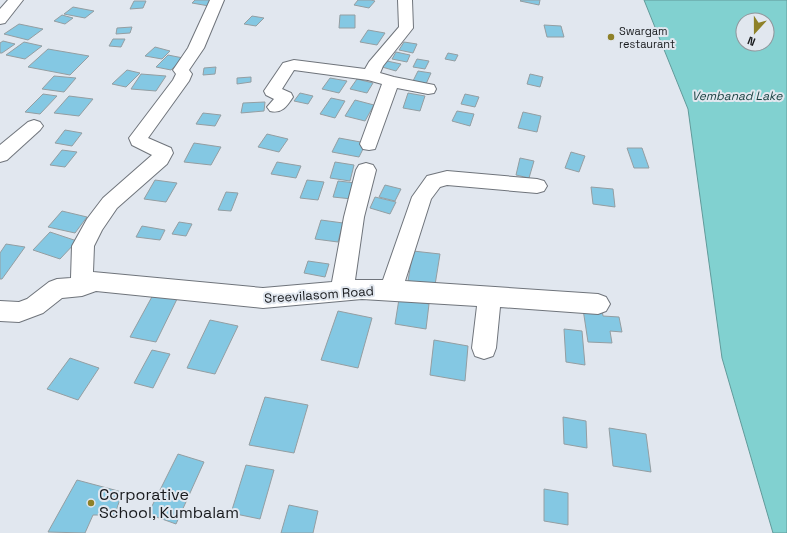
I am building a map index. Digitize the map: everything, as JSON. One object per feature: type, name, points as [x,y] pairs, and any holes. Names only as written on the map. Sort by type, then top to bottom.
[{"type":"street","points":[[82,286],[83,246],[94,225],[110,203],[160,159],[164,153],[138,142],[138,138],[181,81],[184,74],[181,70],[196,48],[217,0]]},
{"type":"street","points":[[371,75],[375,66],[406,28],[406,0]]},
{"type":"street","points":[[0,20],[9,3]]},
{"type":"street","points":[[276,107],[284,97],[272,91],[289,66],[371,75],[392,82],[428,89]]},
{"type":"street","points":[[369,144],[392,82]]},
{"type":"street","points":[[0,155],[34,126]]},
{"type":"street","points":[[342,290],[354,217],[366,170]]},
{"type":"street","points":[[391,290],[422,197],[434,181],[446,178],[537,186]]},
{"type":"street","name":"Sreevilasom Road","points":[[0,311],[19,312],[34,306],[57,289],[82,286],[95,281],[263,298],[362,289],[598,304]]},
{"type":"street","points":[[484,348],[490,296]]},
{"type":"water","name":"Vembanad Lake","points":[[644,0],[787,0],[787,533],[773,533],[722,358],[688,109]]},
{"type":"building","points":[[195,0],[214,0],[209,6],[192,3]]},
{"type":"building","points":[[358,0],[375,1],[369,8],[354,5]]},
{"type":"building","points":[[540,0],[539,5],[520,1]]},
{"type":"building","points":[[134,1],[146,1],[143,8],[130,9]]},
{"type":"building","points":[[73,7],[94,11],[85,18],[64,14]]},
{"type":"building","points":[[62,15],[73,18],[65,24],[54,21]]},
{"type":"building","points":[[340,15],[355,15],[355,28],[339,28]]},
{"type":"building","points":[[252,16],[264,18],[256,26],[244,24]]},
{"type":"building","points":[[19,24],[43,29],[28,40],[4,34]]},
{"type":"building","points":[[544,25],[561,26],[564,37],[547,37]]},
{"type":"building","points":[[132,27],[130,33],[116,34],[117,28]]},
{"type":"building","points":[[368,30],[385,33],[377,45],[360,42]]},
{"type":"building","points":[[113,39],[125,39],[121,47],[109,46]]},
{"type":"building","points":[[3,41],[15,44],[0,53],[0,43]]},
{"type":"building","points":[[24,42],[42,46],[25,59],[6,55]]},
{"type":"building","points":[[404,42],[417,44],[413,53],[399,50]]},
{"type":"building","points":[[155,47],[170,51],[162,59],[145,56]]},
{"type":"building","points":[[48,49],[89,56],[70,75],[28,67]]},
{"type":"building","points":[[396,52],[410,55],[407,62],[392,59]]},
{"type":"building","points":[[448,53],[458,55],[455,61],[445,59]]},
{"type":"building","points":[[168,55],[183,58],[171,70],[156,67]]},
{"type":"building","points":[[417,59],[429,61],[425,69],[413,67]]},
{"type":"building","points":[[387,61],[401,64],[396,71],[382,67]]},
{"type":"building","points":[[216,67],[215,74],[203,75],[204,68]]},
{"type":"building","points":[[127,70],[140,73],[126,87],[112,84]]},
{"type":"building","points":[[418,71],[431,73],[426,84],[413,81]]},
{"type":"building","points":[[141,74],[166,76],[156,91],[131,89]]},
{"type":"building","points":[[530,74],[543,77],[540,87],[527,84]]},
{"type":"building","points":[[54,76],[76,78],[64,92],[42,89]]},
{"type":"building","points":[[251,77],[251,82],[237,84],[237,78]]},
{"type":"building","points":[[330,78],[347,81],[339,93],[322,89]]},
{"type":"building","points":[[357,79],[373,83],[367,93],[350,89]]},
{"type":"building","points":[[300,93],[313,96],[308,104],[294,101]]},
{"type":"building","points":[[408,93],[425,96],[420,111],[403,108]]},
{"type":"building","points":[[43,94],[57,96],[40,114],[25,112]]},
{"type":"building","points":[[465,94],[479,97],[475,107],[461,104]]},
{"type":"building","points":[[69,96],[93,99],[79,116],[54,113]]},
{"type":"building","points":[[331,98],[345,101],[335,118],[320,114]]},
{"type":"building","points":[[355,100],[374,105],[365,121],[345,116]]},
{"type":"building","points":[[265,102],[264,111],[241,113],[243,103]]},
{"type":"building","points":[[457,111],[474,114],[470,126],[452,121]]},
{"type":"building","points":[[523,112],[541,116],[537,132],[518,128]]},
{"type":"building","points":[[203,113],[221,115],[215,126],[196,124]]},
{"type":"building","points":[[65,130],[82,133],[72,146],[55,143]]},
{"type":"building","points":[[267,134],[288,139],[279,152],[258,147]]},
{"type":"building","points":[[339,138],[366,143],[359,157],[332,152]]},
{"type":"building","points":[[194,143],[221,147],[211,165],[184,162]]},
{"type":"building","points":[[627,148],[642,148],[649,168],[634,168]]},
{"type":"building","points":[[62,150],[77,152],[65,167],[50,165]]},
{"type":"building","points":[[571,152],[585,156],[579,172],[565,168]]},
{"type":"building","points":[[520,158],[534,161],[529,178],[516,175]]},
{"type":"building","points":[[277,162],[301,166],[296,178],[271,174]]},
{"type":"building","points":[[335,162],[354,165],[350,181],[330,178]]},
{"type":"building","points":[[155,180],[177,183],[166,202],[144,199]]},
{"type":"building","points":[[307,180],[324,182],[318,200],[300,198]]},
{"type":"building","points":[[338,181],[356,183],[352,199],[333,197]]},
{"type":"building","points":[[385,185],[401,189],[395,201],[379,197]]},
{"type":"building","points":[[591,187],[613,189],[615,207],[593,204]]},
{"type":"building","points":[[226,192],[238,193],[231,211],[218,210]]},
{"type":"building","points":[[375,197],[396,202],[390,214],[370,208]]},
{"type":"building","points":[[62,211],[87,217],[75,233],[48,227]]},
{"type":"building","points":[[321,220],[343,223],[338,242],[315,239]]},
{"type":"building","points":[[179,222],[192,224],[186,236],[172,234]]},
{"type":"building","points":[[142,226],[165,230],[160,240],[136,237]]},
{"type":"building","points":[[50,232],[77,241],[60,259],[33,250]]},
{"type":"building","points":[[6,244],[25,247],[2,279],[0,279],[0,253]]},
{"type":"building","points":[[413,251],[440,254],[435,285],[408,281]]},
{"type":"building","points":[[308,261],[329,264],[325,277],[304,273]]},
{"type":"building","points":[[154,293],[178,297],[156,342],[130,337]]},
{"type":"building","points":[[399,299],[429,304],[426,329],[395,324]]},
{"type":"building","points":[[583,309],[602,310],[603,316],[619,317],[622,332],[610,331],[612,343],[588,342]]},
{"type":"building","points":[[338,311],[372,318],[358,368],[321,360]]},
{"type":"building","points":[[210,320],[238,326],[215,374],[187,368]]},
{"type":"building","points":[[564,329],[582,331],[585,365],[566,362]]},
{"type":"building","points":[[434,340],[468,346],[465,381],[430,375]]},
{"type":"building","points":[[152,350],[170,354],[153,388],[134,383]]},
{"type":"building","points":[[70,358],[99,368],[78,400],[47,389]]},
{"type":"building","points":[[265,397],[308,405],[294,453],[249,445]]},
{"type":"building","points":[[563,417],[586,421],[587,448],[564,444]]},
{"type":"building","points":[[609,428],[646,434],[651,472],[613,466]]},
{"type":"building","points":[[178,454],[204,462],[176,524],[148,514]]},
{"type":"building","points":[[246,465],[274,470],[260,519],[231,513]]},
{"type":"building","name":"Corporative School, Kumbalam","points":[[77,480],[122,492],[115,515],[93,515],[85,533],[48,532]]},
{"type":"building","points":[[544,489],[568,493],[568,525],[544,521]]},
{"type":"building","points":[[289,505],[318,511],[313,533],[281,533]]},
{"type":"place","name":"Swargam restaurant","points":[[611,37]]},
{"type":"place","name":"Corporative School, Kumbalam","points":[[91,503]]}]
